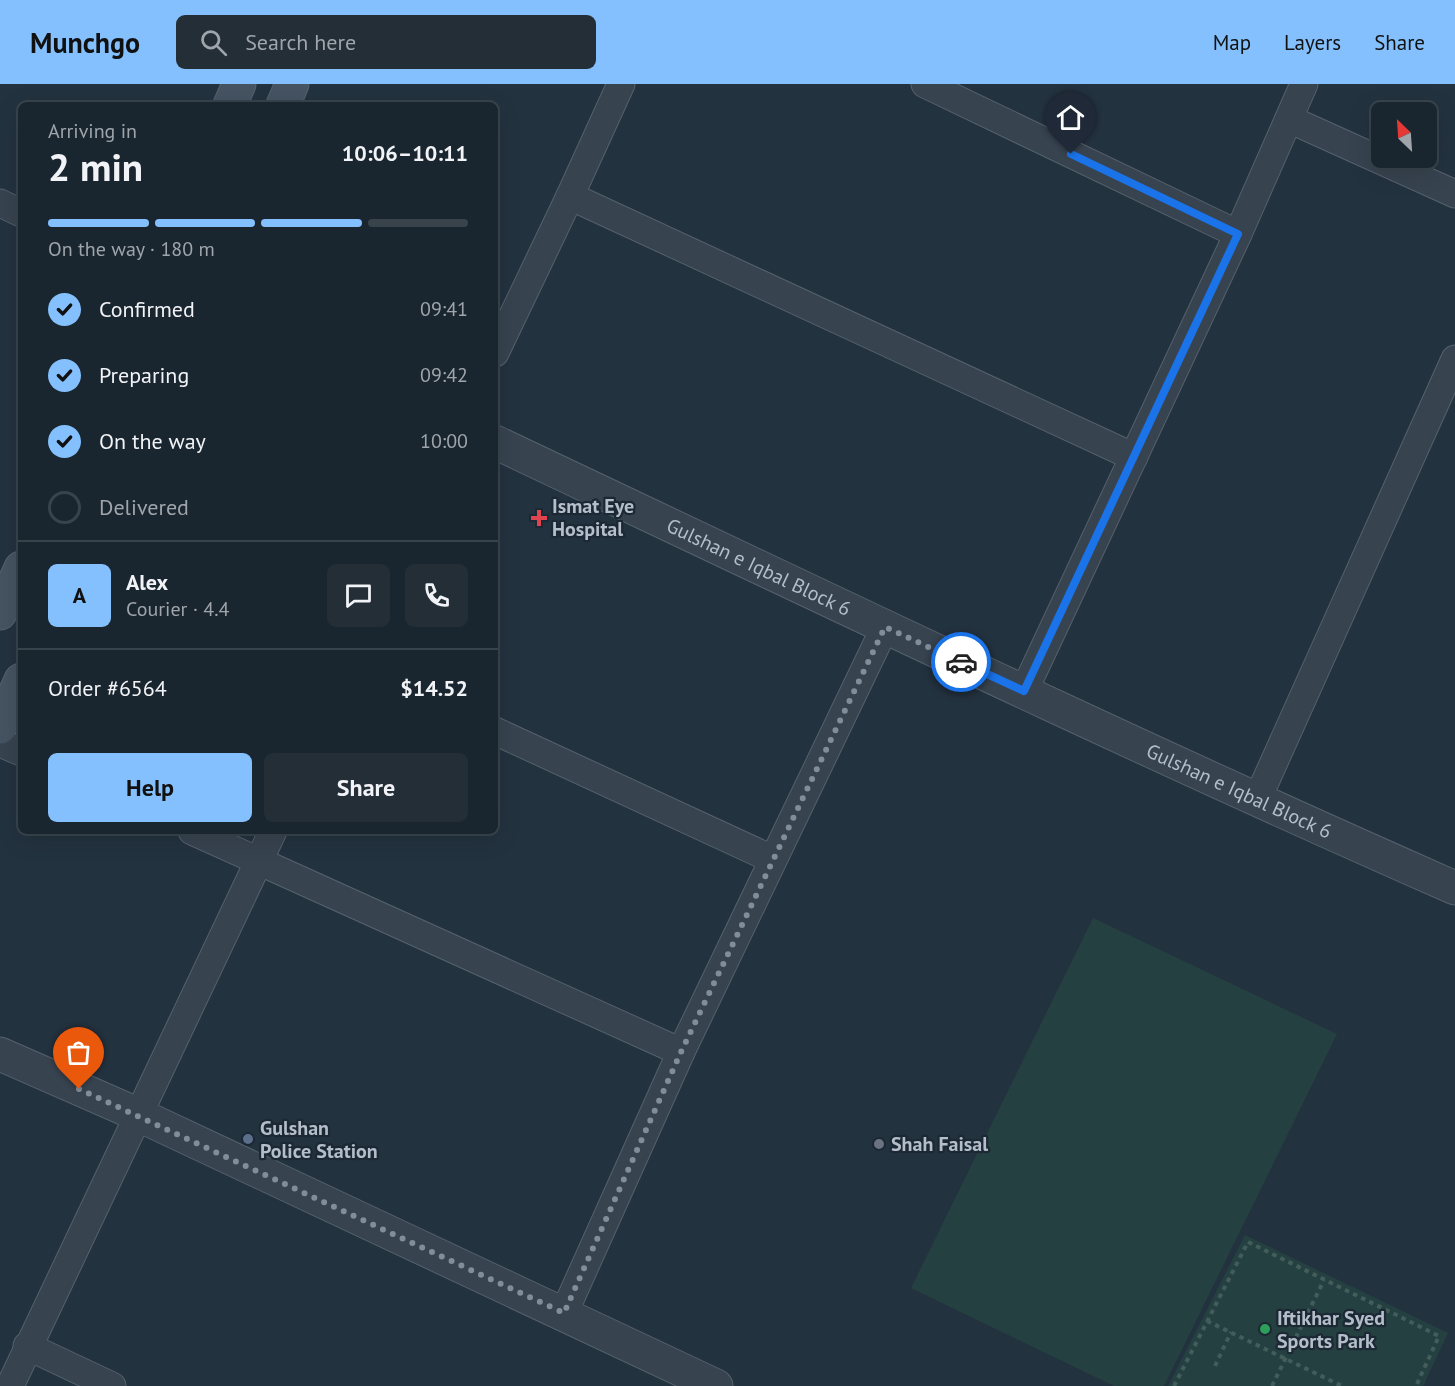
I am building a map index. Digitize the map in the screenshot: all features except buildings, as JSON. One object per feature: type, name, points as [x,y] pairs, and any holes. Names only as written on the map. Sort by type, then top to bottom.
[{"type":"main road","points":[[231,102],[239,84]]},
{"type":"main road","points":[[284,102],[292,84]]},
{"type":"main road","points":[[0,614],[18,575]]},
{"type":"main road","points":[[0,727],[18,687]]},
{"type":"street","points":[[498,346],[621,84]]},
{"type":"street","points":[[925,84],[1238,234]]},
{"type":"street","points":[[1024,691],[1238,234],[1304,84]]},
{"type":"street","points":[[1289,119],[1455,195]]},
{"type":"street","points":[[570,196],[1134,457]]},
{"type":"street","points":[[0,203],[18,212]]},
{"type":"street","points":[[1257,800],[1455,359]]},
{"type":"street","name":"Gulshan e Iqbal Block 6","points":[[498,443],[1257,800],[1455,888]]},
{"type":"street","points":[[564,1313],[681,1052],[885,627]]},
{"type":"street","points":[[498,732],[772,859]]},
{"type":"street","points":[[0,743],[18,751]]},
{"type":"street","points":[[199,834],[681,1052]]},
{"type":"street","points":[[10,1386],[272,834]]},
{"type":"street","points":[[0,1054],[139,1115],[564,1313],[706,1384]]},
{"type":"street","points":[[27,1346],[112,1386]]},
{"type":"path","points":[[1174,1386],[1248,1242],[1439,1336],[1416,1386]]},
{"type":"path","points":[[1272,1386],[1324,1280]]},
{"type":"path","points":[[1207,1321],[1342,1386]]},
{"type":"path","points":[[1215,1366],[1231,1332]]},
{"type":"green space","points":[[1093,918],[1337,1034],[1164,1386],[1114,1386],[911,1288]]},
{"type":"green space","points":[[1245,1235],[1448,1333],[1423,1386],[1168,1386]]},
{"type":"way so far","points":[[79,1089],[564,1313],[681,1052],[885,627],[961,662]]},
{"type":"place","name":"Ismat Eye Hospital","points":[[539,518]]},
{"type":"place","name":"Gulshan Police Station","points":[[248,1139]]},
{"type":"place","name":"Shah Faisal","points":[[879,1144]]},
{"type":"place","name":"Iftikhar Syed Sports Park","points":[[1265,1329]]},
{"type":"route","points":[[961,662],[1024,691],[1238,234],[1071,154]]}]
